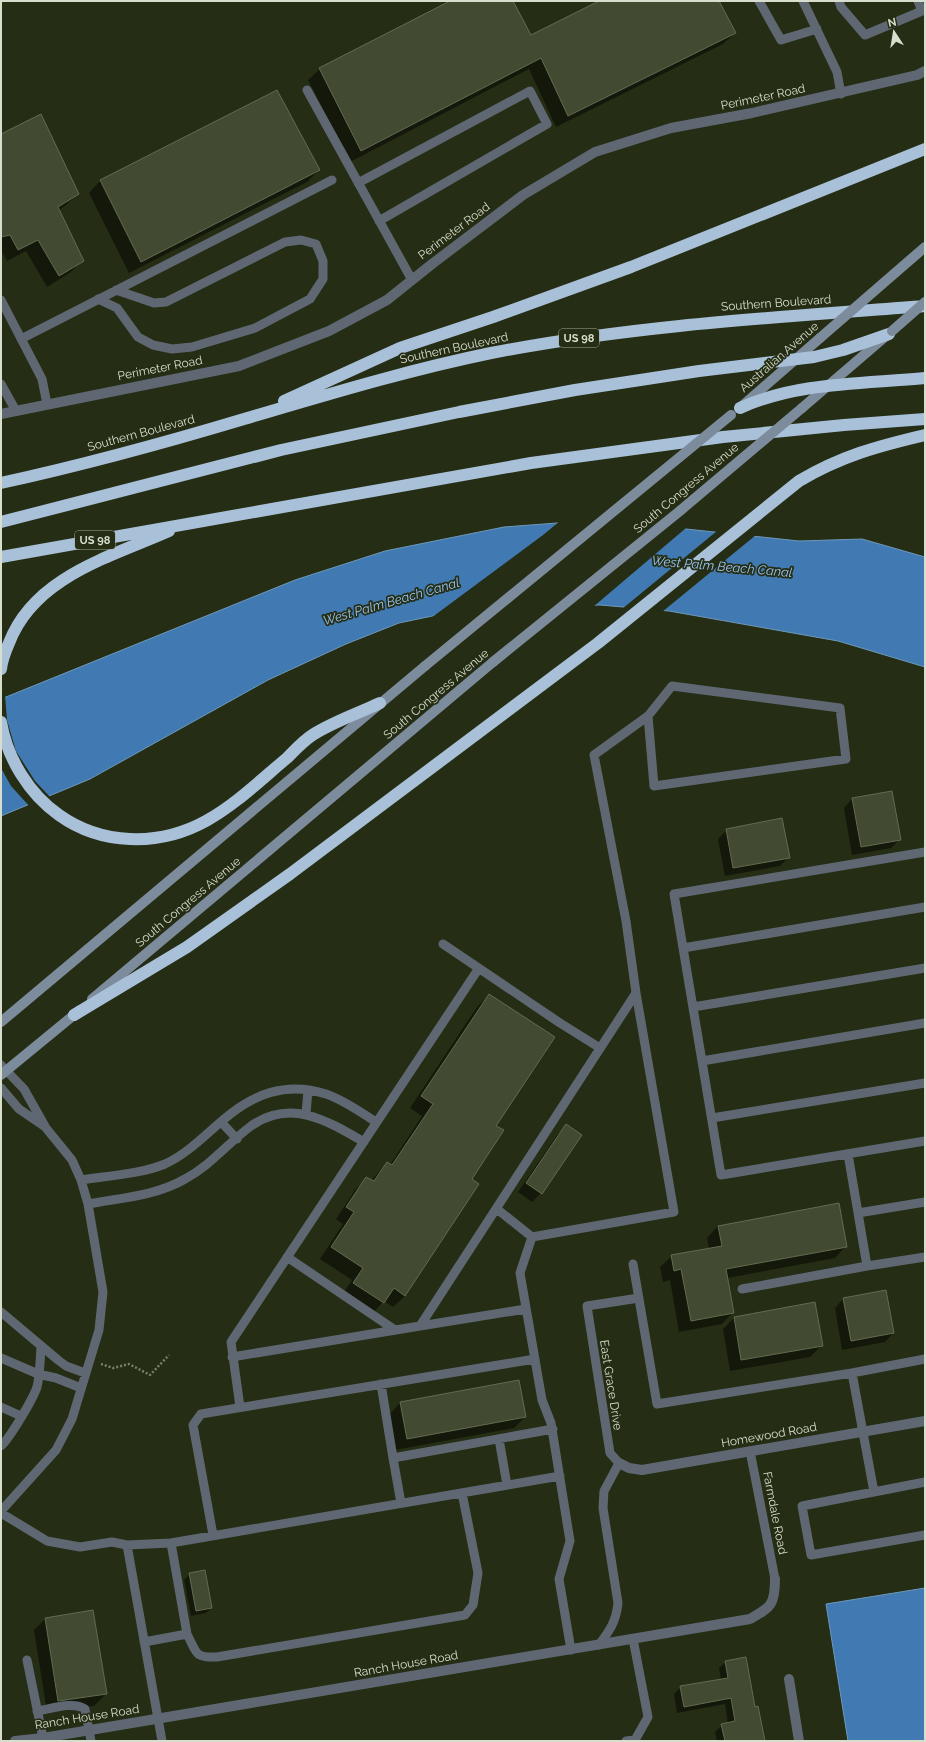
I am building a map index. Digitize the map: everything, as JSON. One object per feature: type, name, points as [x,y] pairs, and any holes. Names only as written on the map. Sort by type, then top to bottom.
[{"type":"highway","points":[[242,420],[400,348],[494,317],[631,268],[925,149]]},
{"type":"highway","name":"Southern Boulevard","points":[[1,483],[117,454],[436,365],[556,342],[662,327],[925,306]]},
{"type":"highway","points":[[1,522],[281,450],[459,412],[638,380],[740,365],[795,360],[843,350],[890,332]]},
{"type":"highway","points":[[735,411],[770,396],[786,392],[925,378]]},
{"type":"highway","name":"US 98","points":[[1,557],[489,470],[636,448],[786,430],[925,419]]},
{"type":"highway","points":[[74,1015],[187,947],[290,874],[614,630],[787,489],[823,467],[867,450],[925,435]]},
{"type":"highway","points":[[1,669],[6,651],[19,623],[39,598],[51,588],[65,578],[88,567],[188,523]]},
{"type":"highway","points":[[1,722],[6,743],[25,779],[46,804],[63,818],[80,828],[121,838],[152,839],[193,829],[222,811],[314,734],[380,703]]},
{"type":"main road","name":"Australian Avenue","points":[[735,411],[925,247]]},
{"type":"main road","points":[[890,332],[925,302]]},
{"type":"main road","name":"South Congress Avenue","points":[[3,1070],[74,1015],[494,662],[681,510],[890,332]]},
{"type":"main road","points":[[1,1022],[380,703],[735,411]]},
{"type":"street","name":"Perimeter Road","points":[[1,414],[239,366],[329,332],[387,300],[523,195],[595,152],[671,128],[841,94],[917,75],[925,71]]},
{"type":"street","name":"Homewood Road","points":[[619,1463],[629,1468],[642,1470],[925,1421]]},
{"type":"street","name":"Ranch House Road","points":[[15,1741],[90,1731],[750,1619],[766,1610],[775,1596],[775,1579]]},
{"type":"street","points":[[789,1679],[799,1741]]},
{"type":"lane","points":[[759,1],[781,40],[817,30]]},
{"type":"lane","points":[[803,1],[837,72],[841,94]]},
{"type":"lane","points":[[838,1],[841,7],[865,35],[922,12],[918,1]]},
{"type":"lane","points":[[307,90],[412,280]]},
{"type":"lane","points":[[358,183],[530,91],[546,124],[379,221]]},
{"type":"lane","points":[[21,339],[332,180]]},
{"type":"lane","points":[[98,299],[117,308],[138,337],[152,345],[172,349],[192,347],[255,328],[310,299],[323,279],[323,261],[316,244],[301,240],[285,242],[166,302],[154,303],[116,290]]},
{"type":"lane","points":[[1,300],[42,379],[47,404]]},
{"type":"lane","points":[[1,384],[16,410]]},
{"type":"lane","points":[[497,1209],[532,1237],[674,1212],[661,1145],[652,1081],[636,993],[625,914],[594,755],[648,716],[672,686],[840,708],[846,759],[654,786],[648,716]]},
{"type":"lane","points":[[925,852],[674,894],[722,1175],[925,1141]]},
{"type":"lane","points":[[683,948],[925,907]]},
{"type":"lane","points":[[443,944],[560,1023],[600,1048]]},
{"type":"lane","points":[[240,1407],[231,1342],[479,968]]},
{"type":"lane","points":[[693,1007],[925,968]]},
{"type":"lane","points":[[420,1326],[636,993]]},
{"type":"lane","points":[[702,1061],[925,1024]]},
{"type":"lane","points":[[3,1070],[24,1089],[46,1128],[65,1149],[82,1180],[88,1204],[103,1292],[99,1330],[72,1419],[56,1450],[1,1512],[47,1540],[80,1547],[112,1542],[127,1545],[172,1543],[560,1476]]},
{"type":"lane","points":[[712,1118],[925,1083]]},
{"type":"lane","points":[[1,1088],[19,1109],[46,1128]]},
{"type":"lane","points":[[82,1180],[143,1170],[164,1164],[182,1154],[235,1110],[253,1098],[271,1092],[308,1090],[332,1097],[376,1122]]},
{"type":"lane","points":[[306,1114],[308,1090]]},
{"type":"lane","points":[[88,1204],[165,1189],[204,1167],[251,1126],[269,1117],[286,1113],[306,1114],[331,1122],[364,1142]]},
{"type":"lane","points":[[221,1122],[237,1139]]},
{"type":"lane","points":[[848,1154],[867,1266]]},
{"type":"lane","points":[[858,1213],[925,1202]]},
{"type":"lane","points":[[532,1237],[520,1273],[542,1400],[552,1430],[570,1540],[559,1579],[571,1650]]},
{"type":"lane","points":[[287,1257],[395,1330]]},
{"type":"lane","points":[[742,1289],[925,1257]]},
{"type":"lane","points":[[632,1264],[657,1404],[852,1373],[925,1359]]},
{"type":"lane","name":"East Grace Drive","points":[[619,1463],[610,1453],[587,1306],[639,1298]]},
{"type":"lane","points":[[232,1357],[526,1309]]},
{"type":"lane","points":[[1,1312],[41,1347],[66,1366],[85,1373]]},
{"type":"lane","points":[[1,1446],[6,1442],[36,1387],[41,1347]]},
{"type":"lane","points":[[1,1358],[38,1374],[56,1378],[81,1388]]},
{"type":"lane","points":[[214,1536],[193,1425],[201,1414],[535,1359]]},
{"type":"lane","points":[[852,1373],[874,1492]]},
{"type":"lane","points":[[381,1384],[401,1503]]},
{"type":"lane","points":[[1,1407],[21,1416]]},
{"type":"lane","points":[[393,1458],[552,1430]]},
{"type":"lane","points":[[499,1439],[507,1485]]},
{"type":"lane","name":"Farmdale Road","points":[[750,1451],[775,1579]]},
{"type":"lane","points":[[599,1645],[616,1618],[618,1603],[602,1508],[604,1491],[619,1463]]},
{"type":"lane","points":[[925,1482],[802,1506],[811,1555],[925,1535]]},
{"type":"lane","points":[[172,1543],[187,1634],[197,1655],[202,1658],[217,1657],[465,1615],[473,1605],[478,1573],[462,1493]]},
{"type":"lane","points":[[127,1545],[162,1741]]},
{"type":"lane","points":[[144,1642],[187,1634]]},
{"type":"lane","points":[[626,1741],[635,1740],[648,1717],[633,1639]]},
{"type":"lane","points":[[27,1660],[43,1738]]},
{"type":"lane","points":[[37,1711],[68,1706],[81,1706],[85,1709],[91,1741]]},
{"type":"path","points":[[89,1360],[113,1368],[129,1364],[150,1375],[169,1355]]},
{"type":"water","name":"West Palm Beach Canal","points":[[557,523],[630,523],[799,541],[862,539],[925,557],[925,667],[838,641],[669,611],[600,605],[466,609],[399,623],[346,644],[268,680],[90,779],[1,816],[1,699],[295,580],[385,551],[504,527]]},
{"type":"water","points":[[925,1588],[925,1741],[848,1741],[826,1604]]},
{"type":"pier","points":[[560,521],[630,521],[686,528],[593,607],[466,611],[431,618],[543,535]]},
{"type":"pier","points":[[717,531],[756,535],[662,612],[622,609]]},
{"type":"pier","points":[[5,695],[7,720],[16,751],[35,781],[51,798],[30,807],[11,786],[1,768],[1,697]]},
{"type":"building","points":[[450,1],[513,1],[531,35],[599,1],[719,1],[736,33],[568,116],[541,58],[361,151],[319,68]]},
{"type":"building","points":[[277,90],[320,170],[141,262],[100,180]]},
{"type":"building","points":[[41,114],[79,194],[58,207],[84,261],[59,276],[38,240],[18,250],[10,235],[1,237],[1,134]]},
{"type":"building","points":[[892,791],[901,840],[861,847],[852,798]]},
{"type":"building","points":[[782,818],[790,858],[733,868],[726,829]]},
{"type":"building","points":[[489,994],[555,1037],[496,1126],[504,1130],[472,1179],[479,1184],[405,1296],[394,1288],[384,1303],[353,1283],[363,1268],[331,1247],[354,1212],[346,1207],[366,1177],[374,1181],[387,1162],[392,1165],[433,1104],[421,1096]]},
{"type":"building","points":[[566,1124],[582,1135],[542,1194],[526,1183]]},
{"type":"building","points":[[839,1203],[847,1247],[726,1269],[734,1313],[691,1321],[681,1269],[674,1271],[671,1255],[722,1246],[718,1226]]},
{"type":"building","points":[[886,1290],[894,1333],[851,1341],[843,1298]]},
{"type":"building","points":[[815,1302],[823,1346],[741,1360],[734,1317]]},
{"type":"building","points":[[519,1380],[526,1417],[407,1439],[400,1402]]},
{"type":"building","points":[[205,1570],[212,1608],[196,1611],[189,1573]]},
{"type":"building","points":[[93,1610],[107,1694],[58,1701],[45,1618]]},
{"type":"building","points":[[746,1657],[755,1707],[758,1706],[765,1741],[725,1741],[721,1724],[735,1721],[731,1698],[684,1707],[680,1686],[728,1678],[725,1661]]}]
